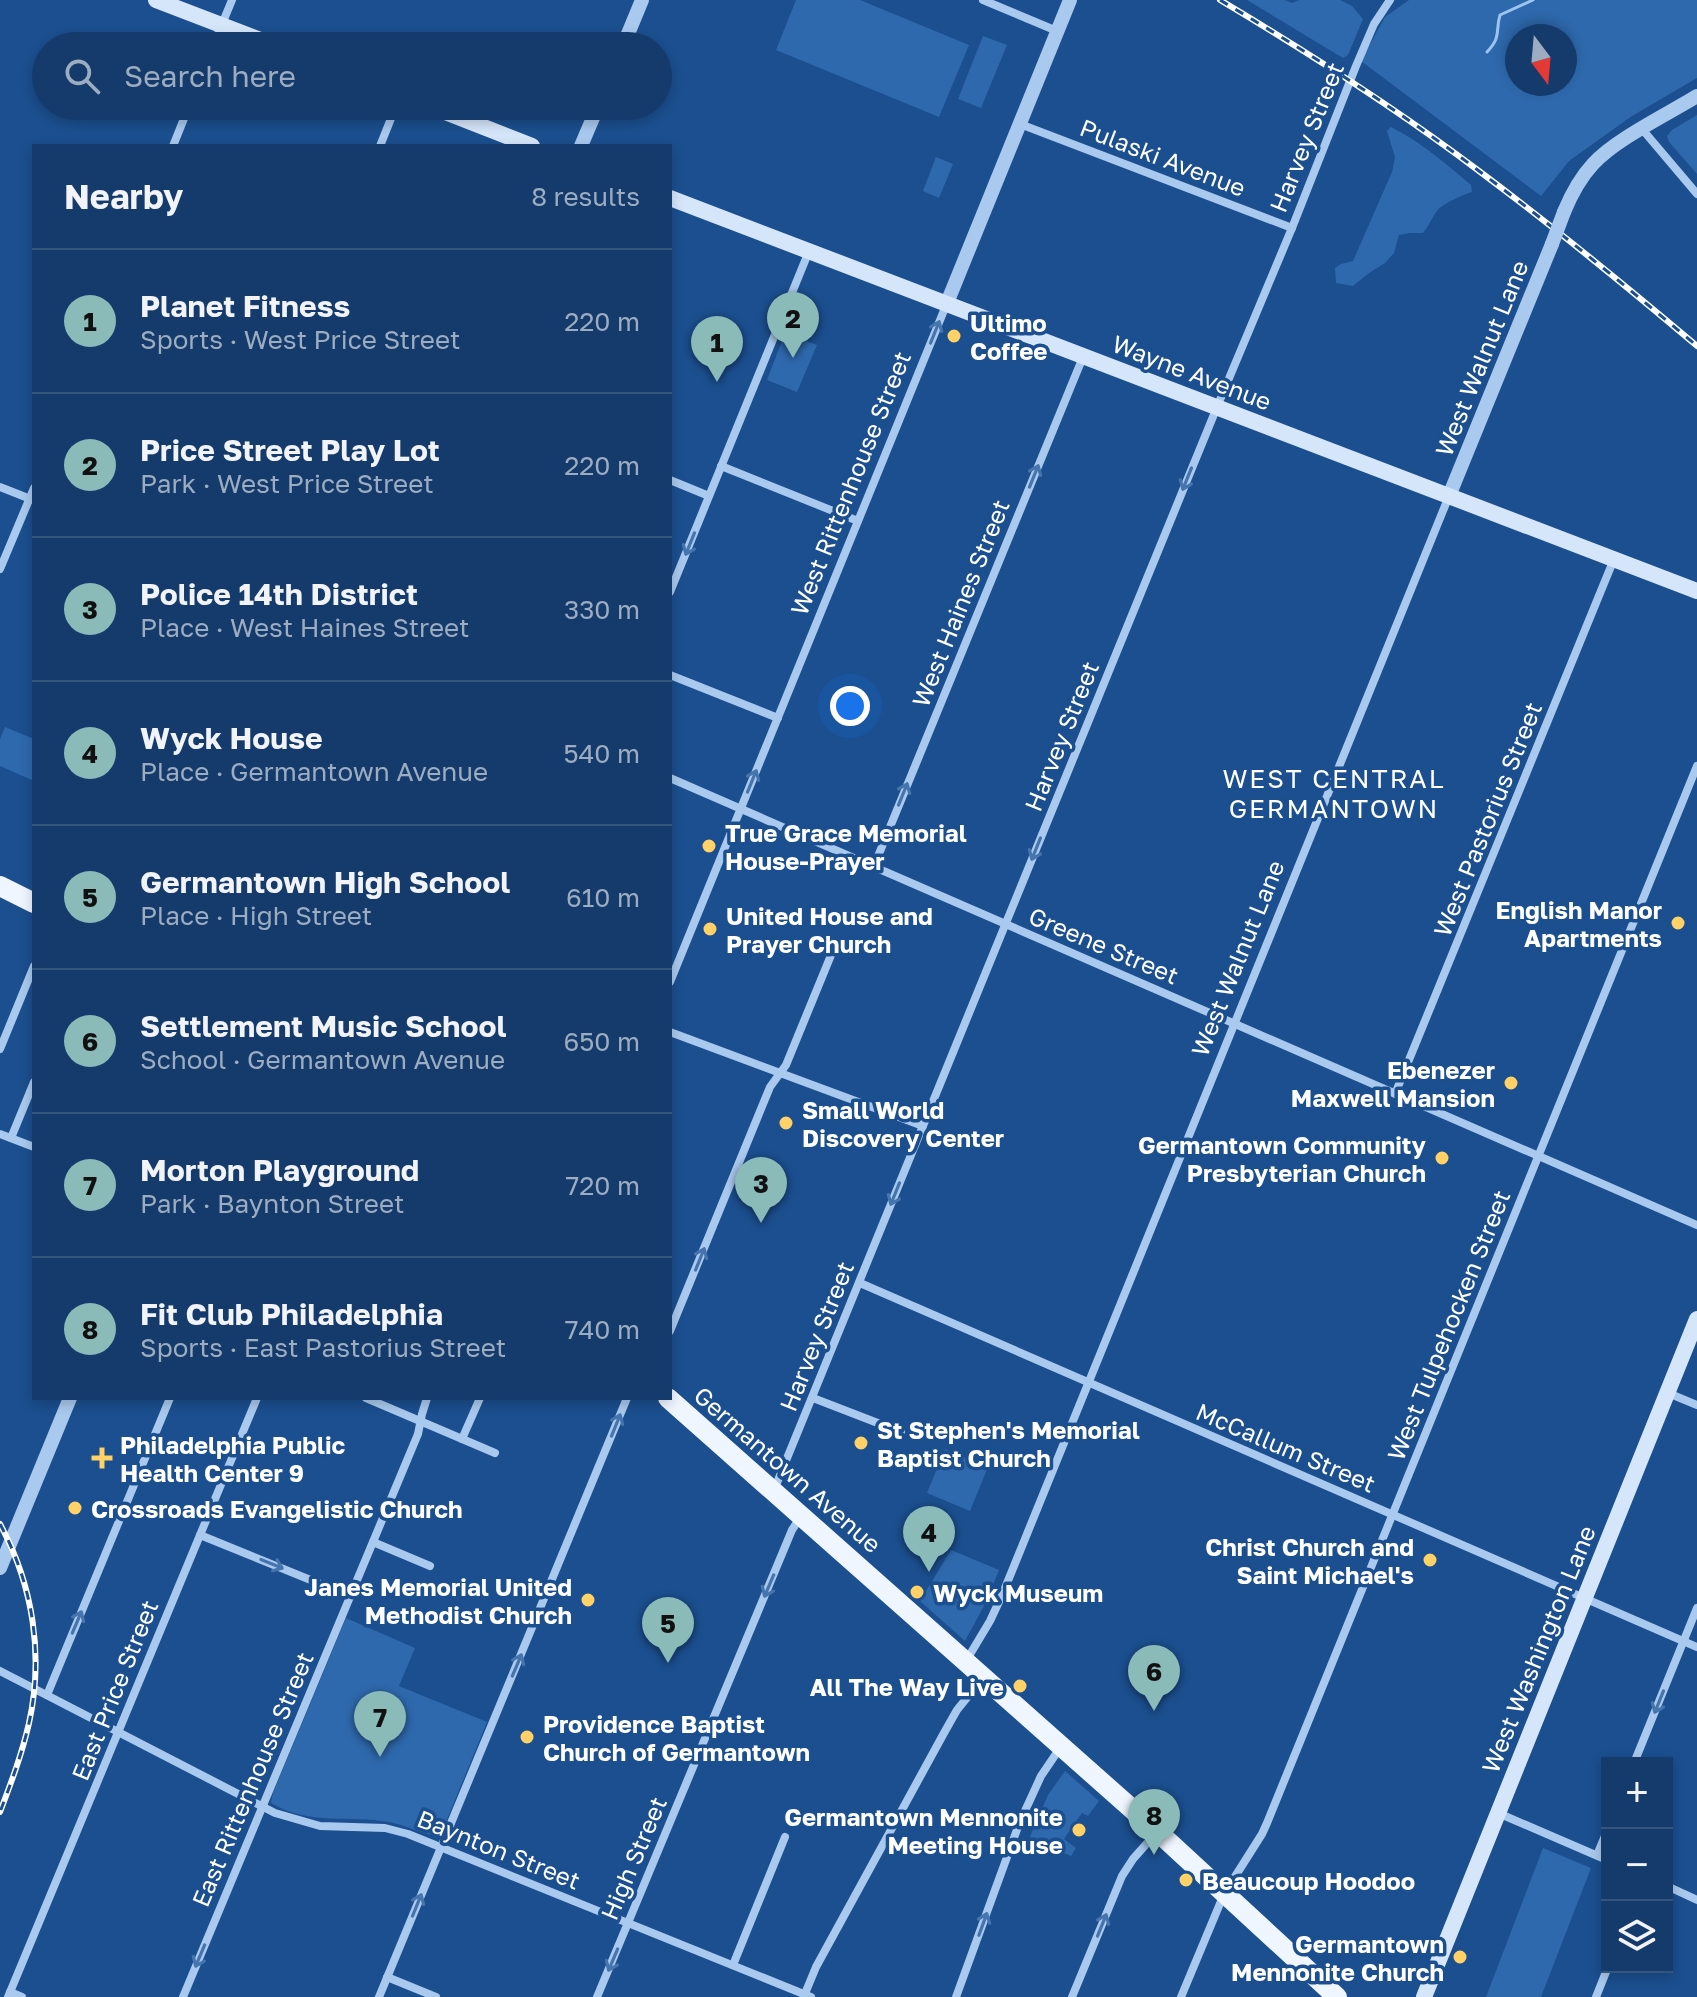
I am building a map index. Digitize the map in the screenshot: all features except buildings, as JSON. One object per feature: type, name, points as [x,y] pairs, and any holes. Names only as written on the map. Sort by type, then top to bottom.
[{"type":"main road","points":[[156,0],[240,32]]},
{"type":"main road","points":[[466,120],[527,144]]},
{"type":"main road","name":"Wayne Avenue","points":[[672,199],[1697,591]]},
{"type":"main road","points":[[0,886],[32,902]]},
{"type":"main road","name":"West Washington Lane","points":[[1424,1997],[1697,1319]]},
{"type":"main road","name":"Germantown Avenue","points":[[670,1400],[1158,1832],[1337,1997]]},
{"type":"street","points":[[219,32],[232,0]]},
{"type":"street","points":[[629,32],[642,0]]},
{"type":"street","points":[[983,0],[1057,31]]},
{"type":"street","name":"West Rittenhouse Street","points":[[672,977],[1070,0]]},
{"type":"street","name":"Harvey Street","points":[[774,1491],[1367,39],[1390,0]]},
{"type":"street","name":"West Walnut Lane","points":[[966,1662],[998,1607],[1564,212],[1575,189],[1610,149],[1697,96]]},
{"type":"street","points":[[174,144],[183,120]]},
{"type":"street","points":[[381,144],[390,120]]},
{"type":"street","points":[[582,144],[592,120]]},
{"type":"street","name":"Pulaski Avenue","points":[[1020,124],[1292,228]]},
{"type":"street","points":[[1642,129],[1697,194]]},
{"type":"street","points":[[672,587],[809,250]]},
{"type":"street","name":"West Haines Street","points":[[874,866],[1084,356]]},
{"type":"street","points":[[721,466],[858,521]]},
{"type":"street","points":[[672,481],[709,496]]},
{"type":"street","points":[[0,487],[32,500],[0,569]]},
{"type":"street","name":"West Pastorius Street","points":[[1395,1094],[1614,559]]},
{"type":"street","points":[[672,676],[778,718]]},
{"type":"street","name":"West Tulpehocken Street","points":[[1181,1997],[1224,1894],[1267,1823],[1697,766]]},
{"type":"street","name":"Greene Street","points":[[672,779],[1697,1225]]},
{"type":"street","points":[[672,1326],[770,1087],[786,1065],[836,943]]},
{"type":"street","points":[[0,1049],[32,971]]},
{"type":"street","points":[[672,1033],[923,1126]]},
{"type":"street","points":[[11,1138],[32,1087]]},
{"type":"street","points":[[0,1134],[32,1146]]},
{"type":"street","name":"McCallum Street","points":[[860,1283],[1697,1647]]},
{"type":"street","points":[[1667,1393],[1697,1405]]},
{"type":"street","points":[[813,1398],[901,1432]]},
{"type":"street","points":[[0,1568],[69,1400]]},
{"type":"street","points":[[47,1695],[169,1400]]},
{"type":"street","name":"East Price Street","points":[[9,1995],[256,1400]]},
{"type":"street","points":[[371,1400],[495,1453]]},
{"type":"street","name":"East Rittenhouse Street","points":[[183,1997],[418,1434],[426,1400]]},
{"type":"street","points":[[462,1439],[479,1400]]},
{"type":"street","points":[[379,1997],[626,1400]]},
{"type":"street","name":"High Street","points":[[597,1997],[792,1530],[802,1515]]},
{"type":"street","points":[[200,1535],[350,1596]]},
{"type":"street","points":[[373,1542],[430,1566]]},
{"type":"street","points":[[1636,1757],[1697,1608]]},
{"type":"street","name":"Baynton Street","points":[[0,1671],[286,1817],[320,1826],[373,1827],[397,1831],[806,1996]]},
{"type":"street","points":[[806,1996],[816,1967],[944,1733],[957,1710],[984,1677]]},
{"type":"street","points":[[956,1997],[1019,1824],[1041,1776],[1061,1747]]},
{"type":"street","points":[[1498,1813],[1601,1857]]},
{"type":"street","points":[[1072,1997],[1122,1876],[1158,1832]]},
{"type":"street","points":[[733,1965],[785,1837]]},
{"type":"street","points":[[1597,1855],[1601,1845]]},
{"type":"street","points":[[1673,1889],[1697,1900]]},
{"type":"street","points":[[1596,1997],[1606,1973]]},
{"type":"street","points":[[387,1977],[436,1997]]},
{"type":"street","points":[[9,1995],[22,1997]]},
{"type":"shaded area","points":[[796,0],[860,0],[969,45],[939,117],[776,50]]},
{"type":"shaded area","points":[[1247,0],[1285,0],[1292,3],[1299,0],[1340,0],[1352,6],[1363,19],[1348,55],[1343,58]]},
{"type":"shaded area","points":[[1409,0],[1697,0],[1697,78],[1632,116],[1569,161],[1541,196],[1361,61],[1385,17]]},
{"type":"shaded area","points":[[983,36],[1007,45],[981,108],[958,99]]},
{"type":"shaded area","points":[[1697,115],[1697,174],[1667,136]]},
{"type":"shaded area","points":[[1391,127],[1442,161],[1471,185],[1472,192],[1440,208],[1423,233],[1399,235],[1394,253],[1385,263],[1353,286],[1336,283],[1335,268],[1353,261],[1392,172],[1395,157],[1387,131]]},
{"type":"shaded area","points":[[936,157],[953,164],[939,198],[923,191]]},
{"type":"shaded area","points":[[785,333],[817,345],[797,392],[767,380]]},
{"type":"shaded area","points":[[5,727],[32,738],[32,780],[0,766],[0,739]]},
{"type":"shaded area","points":[[945,1449],[988,1467],[970,1511],[927,1493]]},
{"type":"shaded area","points":[[951,1550],[999,1570],[965,1641],[920,1601]]},
{"type":"shaded area","points":[[346,1618],[415,1648],[399,1686],[487,1722],[438,1836],[389,1822],[301,1815],[271,1803]]},
{"type":"shaded area","points":[[1065,1771],[1099,1801],[1088,1816],[1082,1813],[1064,1839],[1076,1848],[1071,1856],[1029,1839],[1048,1795]]},
{"type":"shaded area","points":[[1543,1848],[1591,1868],[1541,1997],[1486,1997]]},
{"type":"waterway","points":[[1487,52],[1496,38],[1500,15],[1533,0]]},
{"type":"railway","points":[[1220,0],[1352,82],[1448,148],[1562,235],[1697,346]]},
{"type":"railway","points":[[0,1524],[21,1571],[35,1646],[33,1697],[26,1735],[0,1812]]},
{"type":"place","name":"Ultimo Coffee","points":[[954,336]]},
{"type":"place","name":"Price Street Play Lot","points":[[793,358]]},
{"type":"place","name":"Planet Fitness","points":[[717,382]]},
{"type":"place","name":"True Grace Memorial House-Prayer","points":[[709,846]]},
{"type":"place","name":"English Manor Apartments","points":[[1678,923]]},
{"type":"place","name":"United House and Prayer Church","points":[[710,929]]},
{"type":"place","name":"Ebenezer Maxwell Mansion","points":[[1511,1083]]},
{"type":"place","name":"Small World Discovery Center","points":[[786,1123]]},
{"type":"place","name":"Germantown Community Presbyterian Church","points":[[1442,1158]]},
{"type":"place","name":"Police 14th District","points":[[761,1223]]},
{"type":"place","name":"St Stephen's Memorial Baptist Church","points":[[861,1443]]},
{"type":"place","name":"Philadelphia Public Health Center 9","points":[[102,1458]]},
{"type":"place","name":"Crossroads Evangelistic Church","points":[[75,1508]]},
{"type":"place","name":"Christ Church and Saint Michael's","points":[[1430,1560]]},
{"type":"place","name":"Wyck House","points":[[929,1572]]},
{"type":"place","name":"Wyck Museum","points":[[917,1592]]},
{"type":"place","name":"Janes Memorial United Methodist Church","points":[[588,1600]]},
{"type":"place","name":"Germantown High School","points":[[668,1663]]},
{"type":"place","name":"All The Way Live","points":[[1020,1686]]},
{"type":"place","name":"Settlement Music School","points":[[1154,1711]]},
{"type":"place","name":"Providence Baptist Church of Germantown","points":[[527,1737]]},
{"type":"place","name":"Morton Playground","points":[[380,1757]]},
{"type":"place","name":"Germantown Mennonite Meeting House","points":[[1079,1830]]},
{"type":"place","name":"Fit Club Philadelphia","points":[[1154,1855]]},
{"type":"place","name":"Beaucoup Hoodoo","points":[[1186,1880]]},
{"type":"place","name":"Germantown Mennonite Church","points":[[1460,1957]]},
{"type":"district","name":"WEST CENTRAL GERMANTOWN","points":[[1334,793]]}]
